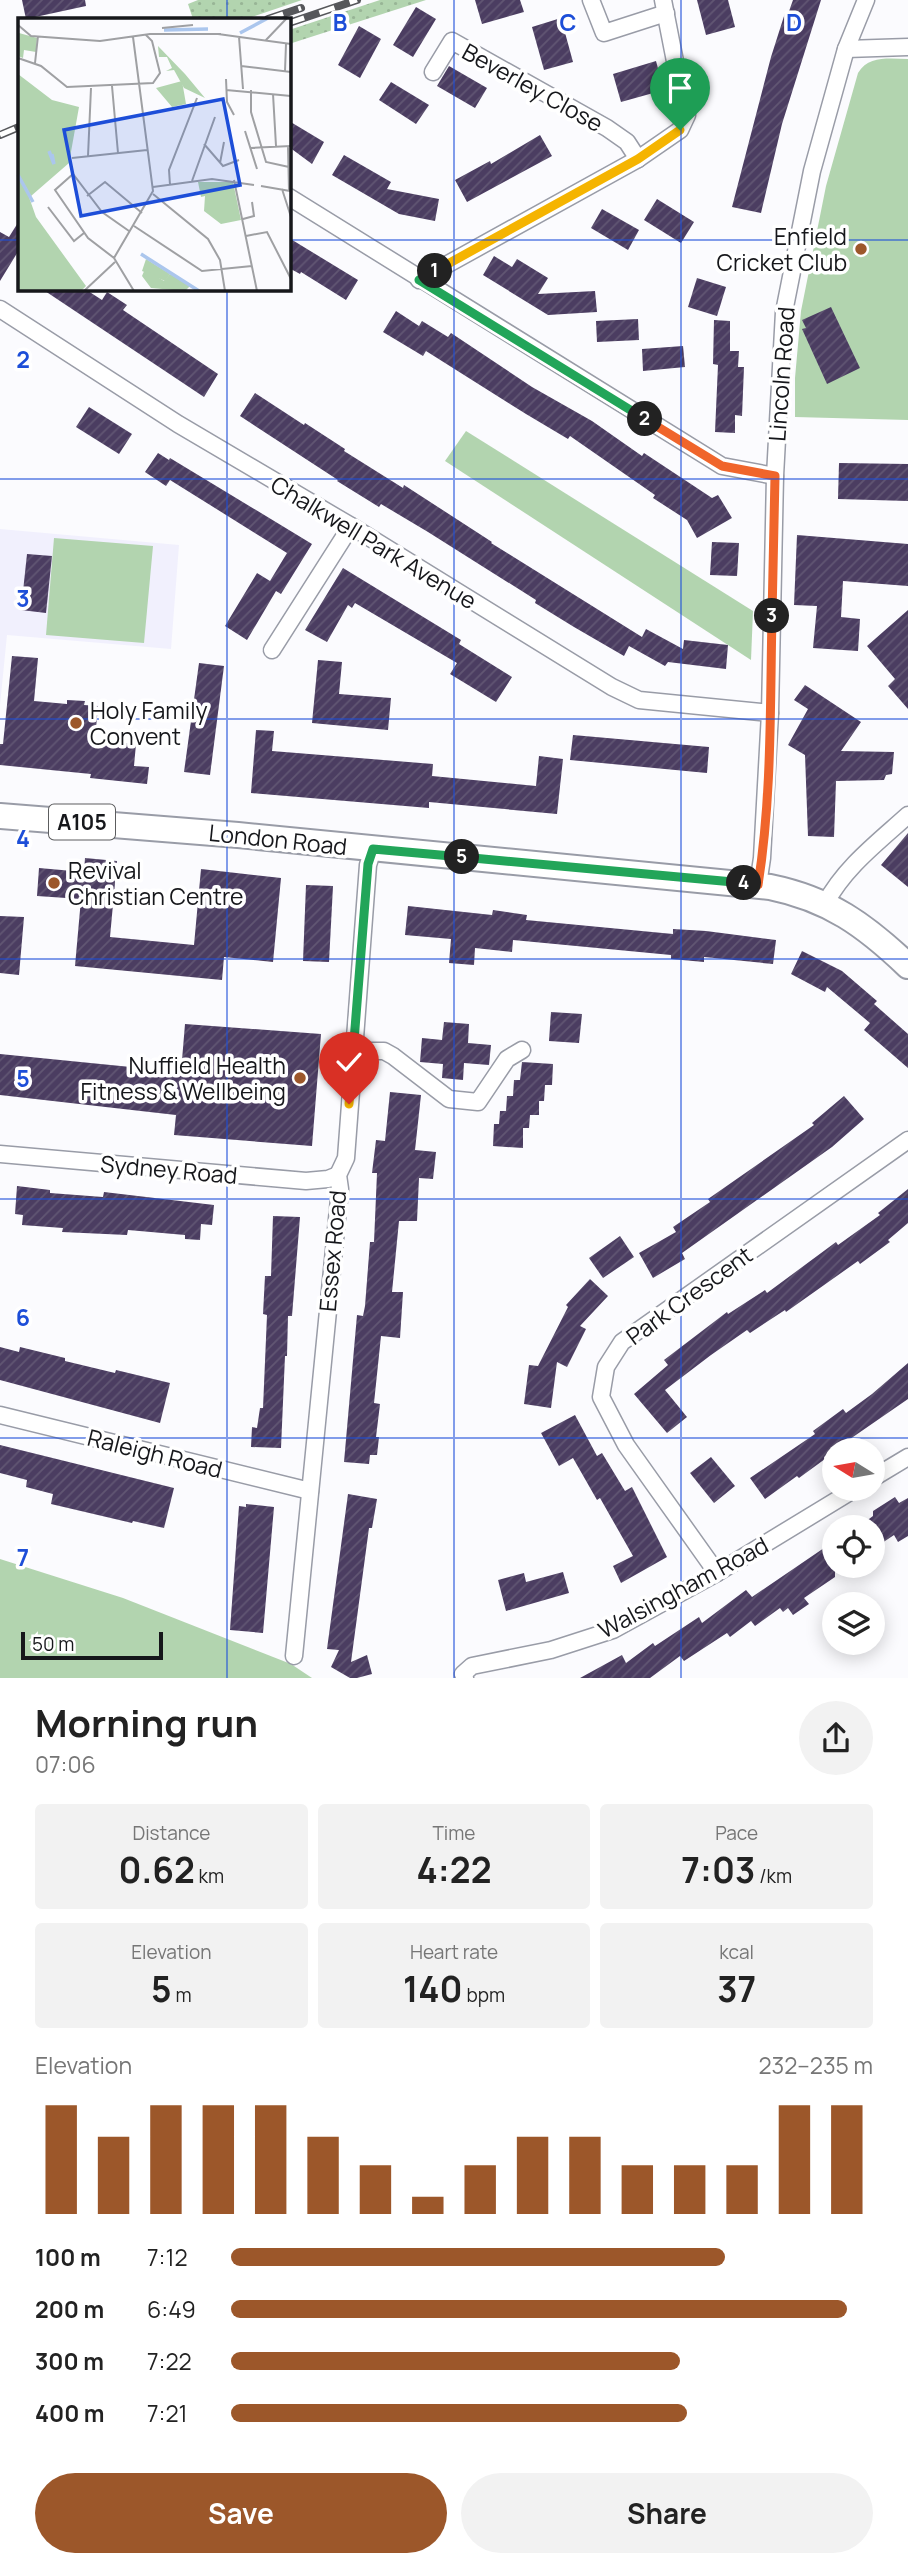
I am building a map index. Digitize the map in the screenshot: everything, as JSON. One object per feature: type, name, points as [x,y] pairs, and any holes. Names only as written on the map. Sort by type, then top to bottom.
[{"type":"main road","name":"London Road","points":[[0,816],[238,835],[758,885],[793,892],[852,918],[908,966]]},
{"type":"street","points":[[419,280],[638,159],[680,130],[687,115],[665,6],[604,33],[591,0]]},
{"type":"street","name":"Lincoln Road","points":[[758,885],[762,858],[770,713],[775,476],[784,312],[812,171],[846,49],[866,0]]},
{"type":"street","name":"Beverley Close","points":[[433,72],[452,41],[607,128],[627,142],[638,159]]},
{"type":"street","points":[[846,49],[908,47]]},
{"type":"street","points":[[290,198],[722,466],[775,476]]},
{"type":"street","name":"Chalkwell Park Avenue","points":[[0,309],[178,425],[351,526],[612,687],[639,700],[770,713]]},
{"type":"street","points":[[272,650],[351,526]]},
{"type":"street","points":[[825,904],[845,872],[908,816]]},
{"type":"street","name":"Essex Road","points":[[294,1656],[340,1189],[338,1175],[346,1158],[368,864],[373,849]]},
{"type":"street","points":[[353,1051],[384,1051],[449,1099],[478,1102],[507,1059],[522,1050]]},
{"type":"street","name":"Park Crescent","points":[[716,1573],[626,1444],[601,1397],[607,1367],[622,1342],[908,1140]]},
{"type":"street","name":"Sydney Road","points":[[0,1154],[306,1181],[338,1175]]},
{"type":"street","name":"Raleigh Road","points":[[0,1415],[310,1491]]},
{"type":"street","points":[[886,1470],[908,1457]]},
{"type":"street","name":"Walsingham Road","points":[[464,1676],[472,1666],[551,1650],[613,1630],[716,1573],[833,1502]]},
{"type":"shaded area","points":[[0,529],[179,545],[171,649],[7,635],[0,705]]},
{"type":"green space","points":[[198,0],[302,0],[249,18],[193,18],[188,4]]},
{"type":"green space","points":[[380,0],[426,0],[290,44],[290,30]]},
{"type":"green space","name":"Enfield Cricket Club","points":[[908,59],[908,420],[795,417],[795,378],[801,311],[826,186],[858,73],[874,61]]},
{"type":"green space","points":[[466,431],[753,611],[751,660],[445,461]]},
{"type":"green space","points":[[54,538],[153,546],[144,643],[46,635]]},
{"type":"green space","points":[[0,1559],[123,1598],[291,1664],[312,1678],[0,1678]]},
{"type":"building","points":[[22,0],[85,0],[86,6],[26,18]]},
{"type":"building","points":[[475,0],[520,0],[524,12],[482,24]]},
{"type":"building","points":[[697,0],[728,0],[735,27],[706,35]]},
{"type":"building","points":[[793,0],[821,0],[782,124],[761,213],[732,207],[771,57],[785,13],[788,14]]},
{"type":"building","points":[[416,7],[436,19],[413,57],[393,45]]},
{"type":"building","points":[[561,18],[573,62],[544,70],[532,27]]},
{"type":"building","points":[[359,26],[381,39],[360,78],[338,65]]},
{"type":"building","points":[[656,61],[664,90],[621,102],[613,74]]},
{"type":"building","points":[[449,66],[487,88],[475,108],[437,86]]},
{"type":"building","points":[[391,82],[429,105],[416,124],[379,100]]},
{"type":"building","points":[[290,122],[324,142],[312,164],[290,148]]},
{"type":"building","points":[[540,135],[552,156],[467,202],[455,180],[490,161],[491,164]]},
{"type":"building","points":[[344,155],[391,182],[387,189],[439,199],[435,221],[399,214],[332,175]]},
{"type":"building","points":[[657,199],[694,222],[681,243],[644,220]]},
{"type":"building","points":[[602,209],[639,230],[628,250],[591,228]]},
{"type":"building","points":[[18,223],[18,252],[0,281],[0,232],[9,237]]},
{"type":"building","points":[[290,239],[358,280],[346,300],[301,272],[300,274],[290,269]]},
{"type":"building","points":[[494,256],[512,267],[517,259],[548,278],[538,294],[595,291],[597,312],[548,315],[483,275]]},
{"type":"building","points":[[697,278],[726,287],[717,316],[688,307]]},
{"type":"building","points":[[44,290],[87,290],[102,300],[107,292],[127,305],[123,310],[218,374],[204,397]]},
{"type":"building","points":[[831,307],[860,368],[827,384],[802,329],[806,328],[802,320]]},
{"type":"building","points":[[396,311],[419,326],[422,321],[448,337],[451,333],[532,387],[592,421],[642,456],[644,453],[712,498],[718,495],[732,518],[697,538],[687,520],[570,436],[568,439],[426,351],[423,356],[383,332]]},
{"type":"building","points":[[638,319],[639,340],[597,342],[596,321]]},
{"type":"building","points":[[714,320],[730,321],[730,351],[739,351],[738,367],[744,367],[742,416],[735,415],[735,433],[715,432],[718,365],[713,364]]},
{"type":"building","points":[[683,346],[685,367],[643,371],[642,349]]},
{"type":"building","points":[[255,393],[642,637],[646,629],[683,649],[684,640],[728,645],[726,669],[668,662],[665,666],[629,646],[624,656],[574,627],[428,532],[381,504],[379,507],[337,481],[240,416]]},
{"type":"building","points":[[89,407],[132,434],[119,454],[76,427]]},
{"type":"building","points":[[158,453],[312,544],[281,594],[276,591],[247,640],[225,626],[257,573],[270,581],[287,553],[170,480],[166,486],[145,472]]},
{"type":"building","points":[[839,463],[908,464],[908,501],[838,499]]},
{"type":"building","points":[[797,535],[908,544],[908,586],[843,581],[841,617],[860,619],[858,651],[813,648],[817,606],[794,605]]},
{"type":"building","points":[[712,542],[739,543],[737,576],[710,575]]},
{"type":"building","points":[[27,554],[52,556],[46,613],[21,610]]},
{"type":"building","points":[[343,568],[461,640],[459,644],[512,677],[496,702],[450,674],[457,663],[355,603],[352,608],[348,605],[327,642],[305,630]]},
{"type":"building","points":[[908,610],[908,709],[888,686],[895,679],[867,646]]},
{"type":"building","name":"Holy Family Convent","points":[[12,656],[38,658],[34,701],[67,704],[67,700],[85,701],[84,705],[98,706],[95,740],[136,744],[134,766],[149,767],[147,784],[90,778],[91,774],[0,765],[0,744],[3,744]]},
{"type":"building","points":[[318,660],[342,662],[339,694],[391,698],[388,730],[312,723]]},
{"type":"building","points":[[199,663],[224,666],[210,775],[184,772]]},
{"type":"building","points":[[805,685],[861,722],[841,751],[894,752],[892,774],[886,775],[884,780],[836,781],[834,837],[808,836],[805,755],[788,745],[808,709],[794,700]]},
{"type":"building","points":[[256,730],[274,731],[272,751],[433,764],[432,776],[536,786],[539,756],[563,759],[557,814],[429,802],[429,808],[251,793]]},
{"type":"building","points":[[573,735],[709,747],[707,773],[570,760]]},
{"type":"building","points":[[908,833],[908,887],[881,865]]},
{"type":"building","points":[[85,858],[117,861],[110,937],[194,945],[201,869],[281,878],[273,962],[224,957],[222,980],[75,966],[81,899],[37,896],[39,868],[84,872]]},
{"type":"building","points":[[306,885],[333,886],[329,962],[303,961]]},
{"type":"building","points":[[408,906],[492,915],[493,910],[527,915],[526,920],[673,934],[673,929],[706,931],[776,940],[773,964],[704,957],[704,962],[671,959],[671,955],[513,940],[512,952],[475,948],[474,965],[449,963],[451,939],[405,935]]},
{"type":"building","points":[[0,916],[24,917],[19,975],[0,973]]},
{"type":"building","points":[[802,951],[842,971],[877,1001],[874,1004],[908,1034],[908,1068],[864,1030],[870,1023],[827,987],[825,992],[791,974]]},
{"type":"building","points":[[551,1012],[582,1014],[579,1043],[549,1041]]},
{"type":"building","points":[[444,1022],[469,1024],[468,1043],[491,1045],[489,1065],[464,1063],[463,1080],[442,1078],[443,1064],[420,1062],[422,1038],[442,1040]]},
{"type":"building","points":[[185,1024],[321,1034],[312,1146],[174,1135],[176,1115],[0,1095],[0,1054],[181,1072]]},
{"type":"building","points":[[522,1062],[553,1064],[552,1085],[545,1085],[544,1101],[539,1101],[539,1115],[530,1115],[529,1128],[523,1128],[523,1148],[493,1146],[494,1124],[499,1124],[500,1111],[506,1111],[507,1096],[513,1096],[514,1080],[520,1080]]},
{"type":"building","points":[[390,1092],[421,1095],[415,1150],[436,1152],[433,1179],[419,1178],[417,1221],[399,1221],[392,1292],[403,1292],[400,1338],[381,1336],[374,1403],[380,1404],[377,1455],[370,1455],[369,1464],[344,1462],[357,1315],[363,1316],[370,1242],[374,1242],[377,1173],[372,1173],[376,1140],[385,1141]]},
{"type":"building","points":[[844,1096],[864,1119],[832,1147],[682,1253],[685,1259],[653,1278],[639,1253],[676,1232],[673,1227],[710,1202],[708,1199],[814,1125],[812,1123]]},
{"type":"building","points":[[17,1186],[50,1190],[50,1193],[103,1197],[104,1192],[214,1205],[212,1225],[201,1224],[200,1240],[185,1239],[185,1235],[128,1230],[127,1235],[62,1232],[63,1228],[22,1225],[23,1215],[15,1214]]},
{"type":"building","points":[[908,1189],[908,1223],[888,1240],[890,1242],[860,1264],[858,1261],[786,1312],[785,1310],[750,1333],[747,1330],[665,1390],[687,1417],[667,1433],[634,1394],[668,1365],[664,1360],[727,1312],[728,1314],[765,1290],[767,1293],[836,1242],[838,1245],[880,1215],[878,1213]]},
{"type":"building","points":[[273,1216],[300,1217],[292,1316],[288,1316],[281,1448],[251,1447],[252,1427],[257,1428],[260,1408],[263,1408],[267,1315],[263,1314],[265,1276],[271,1276]]},
{"type":"building","points":[[620,1236],[634,1257],[603,1278],[589,1258]]},
{"type":"building","points":[[590,1279],[608,1296],[580,1326],[586,1329],[567,1367],[557,1362],[551,1408],[524,1404],[529,1365],[538,1366],[568,1307],[566,1305]]},
{"type":"building","points":[[0,1347],[19,1352],[20,1347],[115,1373],[116,1370],[170,1383],[160,1423],[0,1380]]},
{"type":"building","points":[[908,1363],[908,1399],[852,1438],[822,1438],[822,1461],[765,1499],[750,1478],[815,1434],[813,1431],[843,1409],[846,1413]]},
{"type":"building","points":[[575,1415],[597,1456],[602,1453],[625,1491],[632,1487],[667,1557],[621,1583],[613,1566],[633,1556],[600,1498],[597,1500],[573,1458],[559,1466],[541,1433]]},
{"type":"building","points":[[0,1445],[174,1488],[164,1528],[51,1504],[53,1494],[26,1487],[27,1480],[0,1473]]},
{"type":"building","points":[[711,1457],[735,1486],[714,1503],[690,1473]]},
{"type":"building","points":[[348,1494],[377,1499],[372,1528],[369,1528],[351,1662],[367,1655],[372,1674],[357,1678],[350,1678],[331,1667],[339,1650],[327,1649]]},
{"type":"building","points":[[895,1497],[899,1503],[908,1498],[908,1536],[898,1542],[894,1535],[885,1541],[885,1515],[873,1515],[873,1511]]},
{"type":"building","points":[[246,1504],[274,1507],[263,1633],[230,1630],[239,1506],[246,1507]]},
{"type":"building","points":[[822,1549],[822,1578],[834,1578],[804,1598],[809,1604],[793,1615],[788,1608],[783,1612],[780,1608],[755,1626],[751,1621],[730,1637],[727,1633],[684,1661],[680,1656],[650,1678],[580,1678],[622,1655],[626,1663],[653,1643],[655,1646],[699,1617],[702,1623],[746,1590],[752,1597]]},
{"type":"building","points":[[563,1572],[569,1593],[506,1611],[498,1580],[524,1573],[526,1582]]},
{"type":"railway","points":[[290,23],[357,0]]},
{"type":"railway","points":[[271,18],[301,8]]},
{"type":"railway","points":[[0,135],[18,127]]},
{"type":"place","name":"Enfield Cricket Club","points":[[861,249]]},
{"type":"place","name":"Holy Family Convent","points":[[76,723]]},
{"type":"place","name":"Revival Christian Centre","points":[[54,883]]},
{"type":"place","name":"Nuffield Health Fitness & Wellbeing","points":[[300,1078]]},
{"type":"route","points":[[349,1104],[367,873],[373,849],[758,885],[762,858],[770,713],[775,476],[722,466],[419,280],[638,159],[680,130]]}]
